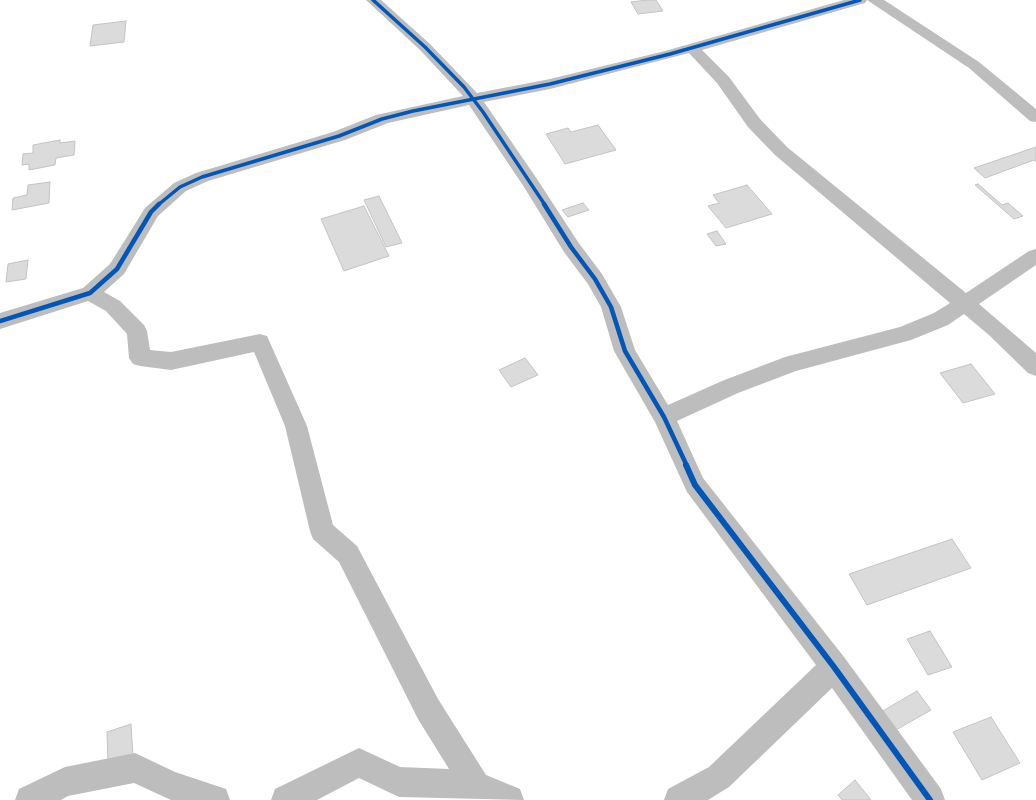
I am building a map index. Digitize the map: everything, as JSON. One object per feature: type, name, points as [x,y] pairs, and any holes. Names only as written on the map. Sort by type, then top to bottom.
[{"type":"street","points":[[373,0],[425,47],[464,86],[474,100],[531,183],[571,247],[595,279],[611,307],[625,351],[664,417],[695,485],[834,667],[930,800]]},
{"type":"street","points":[[0,321],[90,293],[117,269],[151,212],[164,198],[180,187],[202,177],[339,136],[382,120],[413,111],[550,84],[693,47],[860,0]]},
{"type":"street","points":[[874,0],[974,65],[1036,117]]},
{"type":"street","points":[[693,47],[698,56],[723,80],[754,123],[781,151],[996,329],[1036,367]]},
{"type":"street","points":[[664,417],[730,387],[793,363],[904,334],[941,319],[964,302],[1036,256]]},
{"type":"street","points":[[90,293],[113,306],[137,331],[140,358],[171,361],[260,342],[296,426],[322,531],[348,554],[428,709],[476,784]]},
{"type":"street","points":[[679,800],[719,776],[834,667]]},
{"type":"street","points":[[286,800],[359,763],[399,782],[476,784],[509,800]]},
{"type":"street","points":[[30,800],[64,782],[135,768],[170,785],[215,800]]},
{"type":"building","points":[[656,0],[663,11],[638,14],[631,2]]},
{"type":"building","points":[[126,21],[124,42],[90,46],[93,25]]},
{"type":"building","points":[[598,125],[616,150],[565,164],[546,134],[568,128],[571,132]]},
{"type":"building","points":[[60,140],[60,143],[75,141],[74,155],[56,158],[55,165],[29,170],[29,164],[22,165],[23,154],[33,153],[33,145]]},
{"type":"building","points":[[1036,147],[1036,162],[1034,160],[985,178],[974,168]]},
{"type":"building","points":[[50,182],[49,203],[12,210],[13,198],[27,195],[28,185]]},
{"type":"building","points":[[978,184],[1002,205],[1008,203],[1023,216],[1014,219],[975,185]]},
{"type":"building","points":[[747,185],[772,214],[726,228],[708,206],[719,203],[713,195]]},
{"type":"building","points":[[379,196],[402,243],[386,247],[364,200]]},
{"type":"building","points":[[583,203],[589,210],[568,217],[562,210]]},
{"type":"building","points":[[364,206],[389,256],[344,271],[321,219]]},
{"type":"building","points":[[717,231],[726,244],[716,246],[707,234]]},
{"type":"building","points":[[28,260],[26,279],[6,282],[8,264]]},
{"type":"building","points":[[525,358],[538,375],[511,387],[499,370]]},
{"type":"building","points":[[971,364],[995,394],[963,403],[940,373]]},
{"type":"building","points":[[952,539],[971,568],[867,605],[849,574]]},
{"type":"building","points":[[930,631],[952,667],[928,675],[907,639]]},
{"type":"building","points":[[917,691],[931,710],[894,731],[881,712]]},
{"type":"building","points":[[991,717],[1020,763],[982,780],[953,732]]},
{"type":"building","points":[[131,724],[133,757],[108,764],[107,732]]},
{"type":"building","points":[[855,780],[871,800],[842,800],[838,795]]},
{"type":"cycle path","points":[[373,0],[425,47],[464,87],[483,112],[531,183],[571,247],[595,279],[611,307],[625,351],[664,417],[695,485],[834,667],[930,800]]},
{"type":"cycle path","points":[[0,321],[90,293],[117,269],[151,212],[164,199],[180,187],[202,177],[339,136],[382,119],[413,111],[550,84],[670,54],[860,0]]}]
